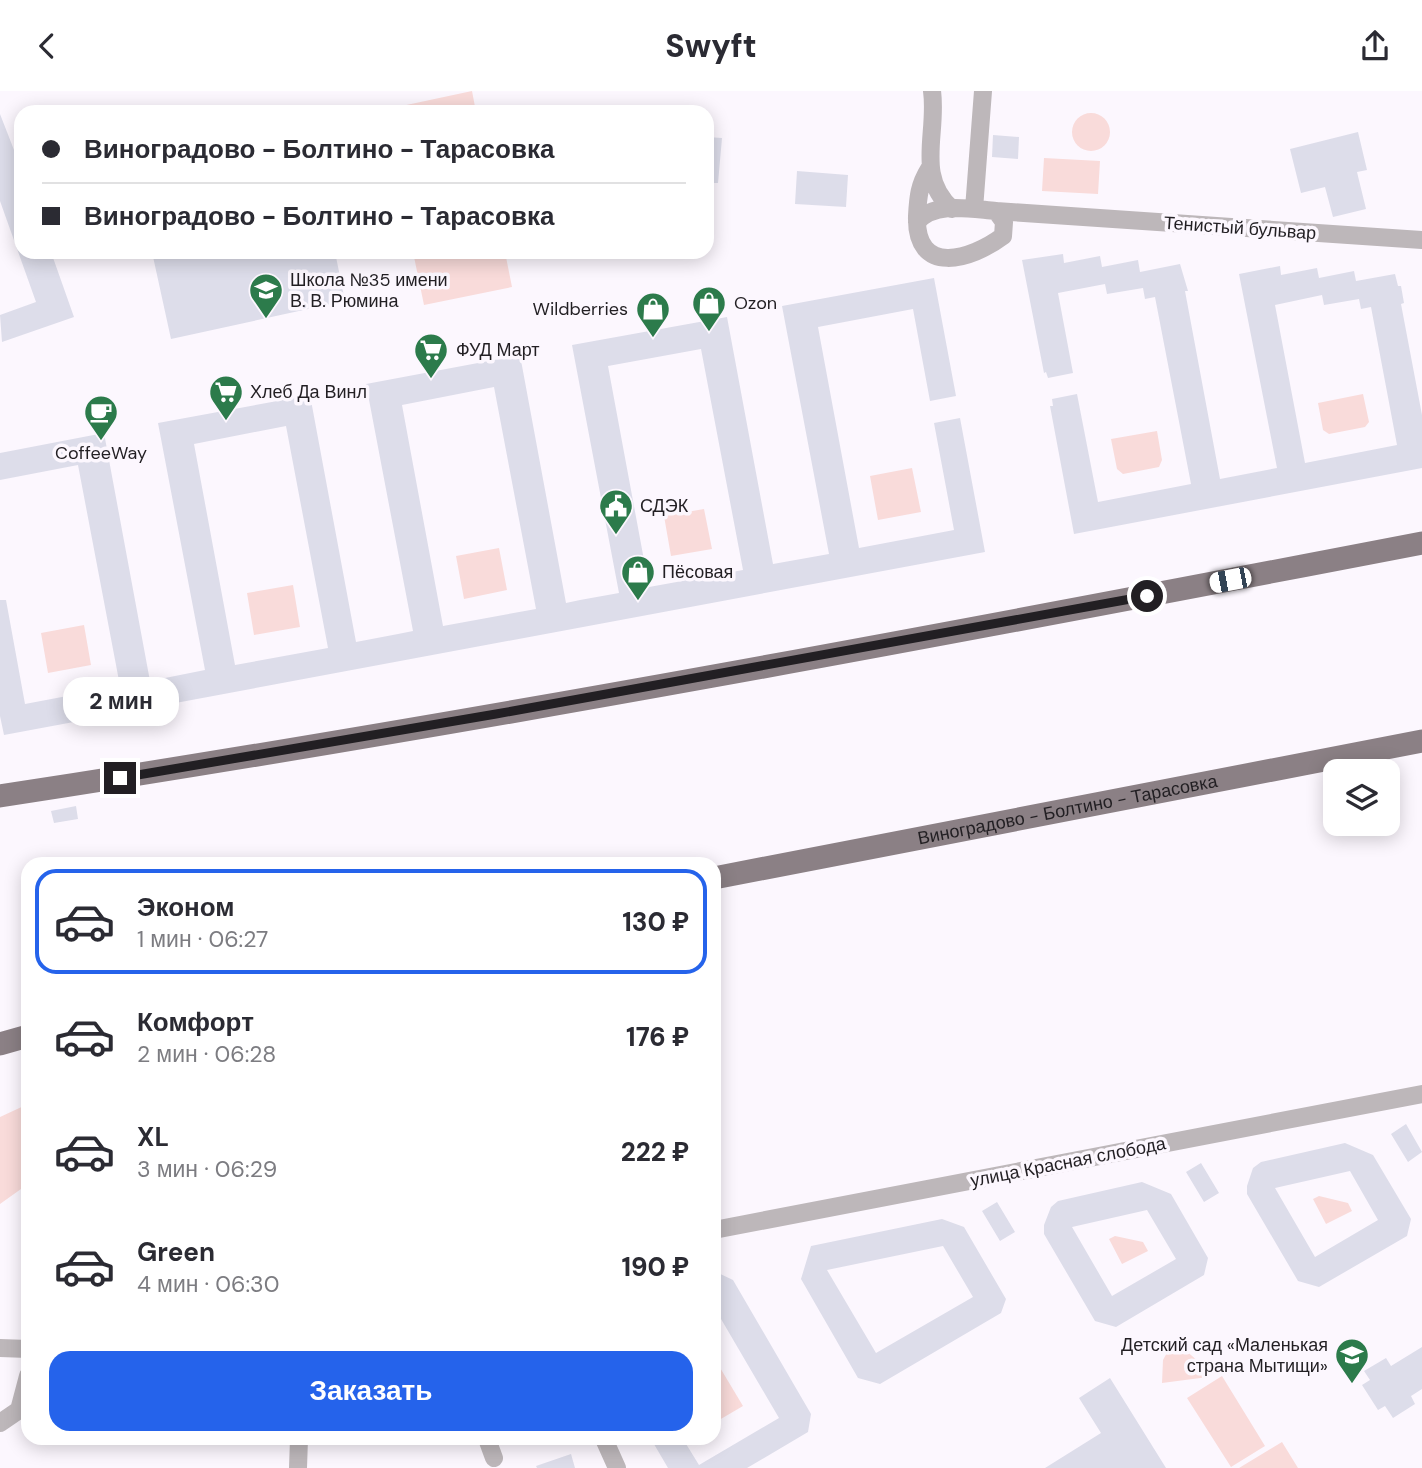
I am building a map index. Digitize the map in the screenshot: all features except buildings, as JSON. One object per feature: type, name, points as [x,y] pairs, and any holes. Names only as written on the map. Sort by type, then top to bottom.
[{"type":"main road","points":[[0,796],[685,681],[1422,543]]},
{"type":"main road","name":"Виноградово - Болтино - Тарасовка","points":[[721,877],[1422,741]]},
{"type":"main road","points":[[0,1044],[21,1038]]},
{"type":"street","name":"Тенистый бульвар","points":[[932,91],[929,169],[935,189],[952,209]]},
{"type":"street","points":[[974,209],[982,91]]},
{"type":"street","name":"Тенистый бульвар","points":[[929,169],[918,185],[918,237],[926,250],[948,259],[971,255],[1017,226],[1057,215]]},
{"type":"street","name":"Тенистый бульвар","points":[[917,222],[923,215],[952,209],[974,209],[1422,240]]},
{"type":"street","points":[[996,211],[1004,222],[1003,236]]},
{"type":"street","name":"улица Красная слобода","points":[[721,1229],[1422,1094]]},
{"type":"street","points":[[0,1348],[21,1349]]},
{"type":"street","points":[[0,1423],[19,1409],[21,1402]]},
{"type":"street","points":[[298,1468],[299,1445]]},
{"type":"street","points":[[489,1445],[494,1458]]},
{"type":"street","points":[[607,1445],[617,1468]]},
{"type":"shaded area","points":[[472,91],[475,105],[406,105]]},
{"type":"shaded area","points":[[1091,113],[1104,119],[1110,132],[1104,145],[1091,151],[1078,145],[1072,132],[1078,119]]},
{"type":"shaded area","points":[[1044,158],[1100,161],[1098,194],[1042,191]]},
{"type":"shaded area","points":[[414,259],[506,259],[512,287],[424,305]]},
{"type":"shaded area","points":[[1363,394],[1369,422],[1365,427],[1329,434],[1323,430],[1318,403]]},
{"type":"shaded area","points":[[1157,431],[1162,460],[1159,467],[1123,474],[1117,469],[1111,439]]},
{"type":"shaded area","points":[[912,468],[921,512],[878,520],[870,476]]},
{"type":"shaded area","points":[[704,509],[712,549],[671,556],[664,516]]},
{"type":"shaded area","points":[[499,548],[507,590],[464,599],[456,556]]},
{"type":"shaded area","points":[[293,585],[300,627],[254,635],[247,593]]},
{"type":"shaded area","points":[[84,625],[91,665],[48,673],[41,633]]},
{"type":"shaded area","points":[[21,1107],[21,1189],[0,1204],[0,1117]]},
{"type":"shaded area","points":[[1319,1196],[1348,1203],[1352,1211],[1326,1224],[1313,1199]]},
{"type":"shaded area","points":[[1115,1236],[1143,1242],[1148,1251],[1122,1264],[1109,1239]]},
{"type":"shaded area","points":[[1174,1340],[1209,1371],[1208,1377],[1162,1383],[1163,1360]]},
{"type":"shaded area","points":[[721,1369],[743,1406],[721,1419]]},
{"type":"shaded area","points":[[1222,1376],[1265,1446],[1231,1467],[1187,1398]]},
{"type":"shaded area","points":[[1282,1442],[1298,1468],[1239,1468]]},
{"type":"place","name":"Школа №35 имени В. В. Рюмина","points":[[266,320]]},
{"type":"place","name":"Ozon","points":[[709,333]]},
{"type":"place","name":"Wildberries","points":[[653,339]]},
{"type":"place","name":"ФУД Март","points":[[431,380]]},
{"type":"place","name":"Хлеб Да Винл","points":[[226,422]]},
{"type":"place","name":"CoffeeWay","points":[[101,442]]},
{"type":"place","name":"СДЭК","points":[[616,536]]},
{"type":"place","name":"Пёсовая","points":[[638,602]]},
{"type":"place","name":"Детский сад «Маленькая страна Мытищи»","points":[[1352,1385]]},
{"type":"route","points":[[120,778],[955,633],[1147,596]]}]
